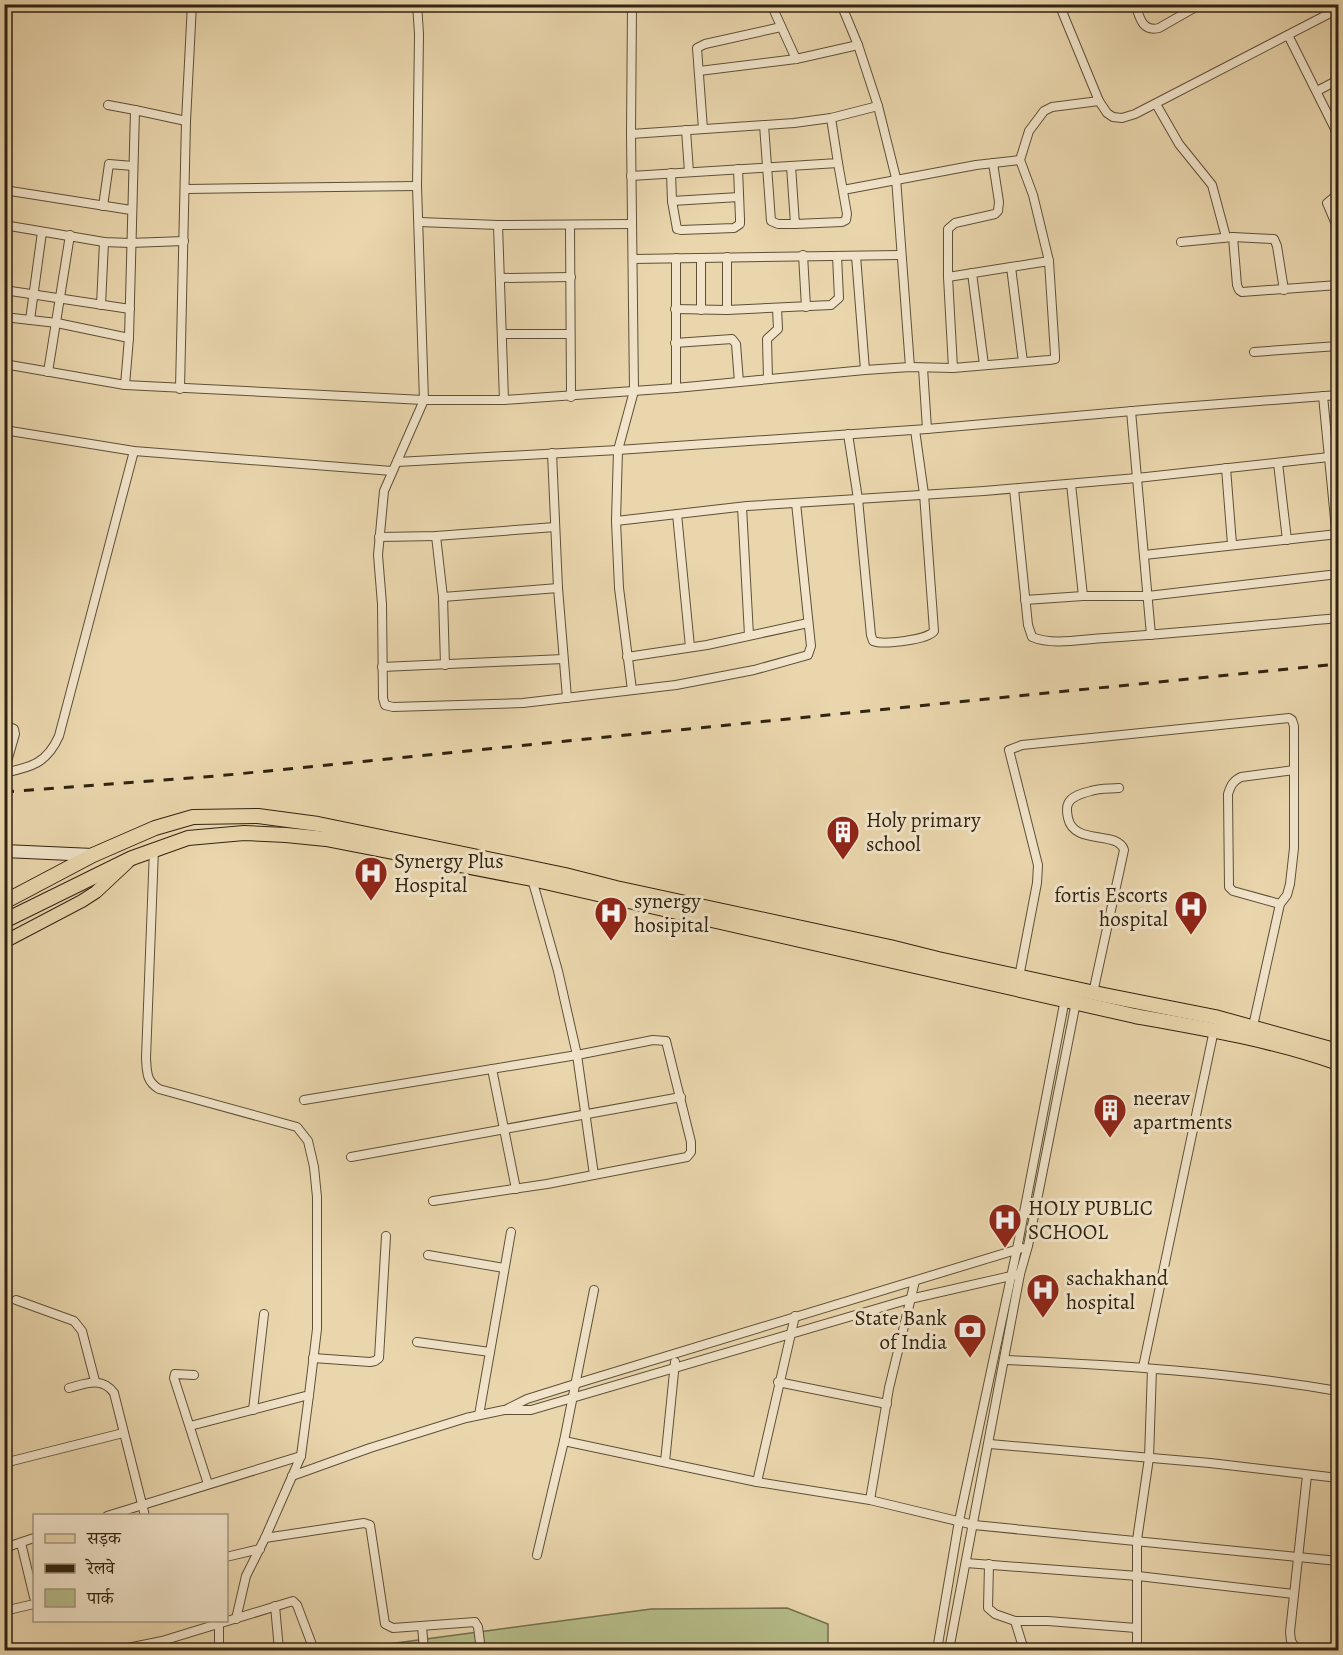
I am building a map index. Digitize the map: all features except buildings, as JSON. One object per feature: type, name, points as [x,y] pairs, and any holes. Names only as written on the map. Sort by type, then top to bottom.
[{"type":"highway","points":[[4,902],[93,855],[155,828],[193,818],[258,816],[318,824],[565,875],[1019,977],[1215,1017],[1338,1051]]},
{"type":"highway","points":[[4,921],[132,858],[188,838],[244,832],[326,839],[532,879],[1135,1016],[1214,1030],[1338,1063]]},
{"type":"main road","points":[[4,851],[93,855]]},
{"type":"main road","points":[[4,942],[96,892],[132,858]]},
{"type":"street","points":[[180,389],[186,121],[192,4]]},
{"type":"street","points":[[417,4],[419,34],[417,186],[424,400],[384,491],[378,555],[382,604],[383,699],[386,705],[523,703],[676,686],[802,658],[810,652],[796,503]]},
{"type":"street","points":[[632,4],[634,391],[618,450],[616,521],[620,588],[632,690]]},
{"type":"street","points":[[771,4],[796,59]]},
{"type":"street","points":[[841,4],[858,45],[878,106],[896,178],[910,367]]},
{"type":"street","points":[[1059,4],[1099,101],[1113,117],[1122,118],[1156,104],[1338,9]]},
{"type":"street","points":[[1135,4],[1142,22],[1152,30],[1201,4]]},
{"type":"street","points":[[1324,4],[1329,14]]},
{"type":"street","points":[[702,129],[696,55],[699,46],[781,27]]},
{"type":"street","points":[[1288,36],[1338,135]]},
{"type":"street","points":[[699,71],[796,59],[858,45]]},
{"type":"street","points":[[1317,91],[1338,80]]},
{"type":"street","points":[[4,364],[125,385],[180,389],[424,400],[504,400],[676,388],[865,370],[910,367],[953,369],[1055,359],[1049,261],[1033,195],[1020,160],[1029,131],[1044,111],[1052,107],[1099,101]]},
{"type":"street","points":[[1156,104],[1179,144],[1212,185],[1230,237],[1239,290],[1248,292],[1338,285]]},
{"type":"street","points":[[108,105],[186,121]]},
{"type":"street","points":[[631,134],[831,118],[878,106]]},
{"type":"street","points":[[125,385],[129,338],[135,110]]},
{"type":"street","points":[[764,125],[771,221],[778,224],[842,222],[846,220],[847,214],[831,118]]},
{"type":"street","points":[[686,130],[689,172]]},
{"type":"street","points":[[843,190],[896,178],[1020,160]]},
{"type":"street","points":[[953,369],[947,234],[950,226],[998,211],[999,202],[993,163]]},
{"type":"street","points":[[103,206],[109,164],[133,166]]},
{"type":"street","points":[[632,176],[838,164]]},
{"type":"street","points":[[791,166],[795,224]]},
{"type":"street","points":[[671,173],[672,201],[677,229],[734,228],[740,224],[738,169]]},
{"type":"street","points":[[186,189],[417,186]]},
{"type":"street","points":[[4,190],[131,210]]},
{"type":"street","points":[[1338,194],[1327,203],[1338,229]]},
{"type":"street","points":[[672,201],[739,197]]},
{"type":"street","points":[[419,222],[498,225],[632,224]]},
{"type":"street","points":[[4,225],[104,242],[184,241]]},
{"type":"street","points":[[498,225],[504,400]]},
{"type":"street","points":[[570,225],[571,396]]},
{"type":"street","points":[[30,321],[42,232]]},
{"type":"street","points":[[48,372],[70,235]]},
{"type":"street","points":[[1181,242],[1230,237],[1274,240],[1284,290]]},
{"type":"street","points":[[101,305],[104,242]]},
{"type":"street","points":[[803,255],[806,307]]},
{"type":"street","points":[[633,259],[900,255]]},
{"type":"street","points":[[675,309],[831,305],[838,298],[837,256]]},
{"type":"street","points":[[856,256],[865,370]]},
{"type":"street","points":[[727,257],[727,309]]},
{"type":"street","points":[[676,258],[676,388]]},
{"type":"street","points":[[700,310],[701,258]]},
{"type":"street","points":[[948,277],[1049,261]]},
{"type":"street","points":[[1011,267],[1023,362]]},
{"type":"street","points":[[972,273],[984,365]]},
{"type":"street","points":[[501,278],[571,277]]},
{"type":"street","points":[[4,290],[130,309]]},
{"type":"street","points":[[768,380],[767,339],[778,329],[777,308]]},
{"type":"street","points":[[4,317],[57,323],[129,338]]},
{"type":"street","points":[[502,334],[570,334]]},
{"type":"street","points":[[675,343],[732,339],[736,344],[739,382]]},
{"type":"street","points":[[1254,352],[1338,346]]},
{"type":"street","points":[[923,368],[927,429]]},
{"type":"street","points":[[397,462],[915,430],[1338,395]]},
{"type":"street","points":[[1323,396],[1338,550]]},
{"type":"street","points":[[1131,411],[1151,635]]},
{"type":"street","points":[[4,430],[134,451],[392,471]]},
{"type":"street","points":[[848,434],[858,499],[873,641],[883,643],[926,637],[934,631],[924,494],[915,430]]},
{"type":"street","points":[[4,725],[14,729],[4,772],[23,769],[43,760],[53,749],[59,736],[134,451]]},
{"type":"street","points":[[552,453],[558,588],[567,698]]},
{"type":"street","points":[[616,521],[741,507],[1071,484],[1329,457]]},
{"type":"street","points":[[1278,463],[1287,540]]},
{"type":"street","points":[[1226,468],[1232,544]]},
{"type":"street","points":[[1071,484],[1083,596]]},
{"type":"street","points":[[1014,489],[1030,633],[1038,640],[1059,641],[1151,635],[1338,618]]},
{"type":"street","points":[[741,507],[749,636]]},
{"type":"street","points":[[678,514],[690,647]]},
{"type":"street","points":[[380,537],[436,536],[555,527]]},
{"type":"street","points":[[1144,555],[1338,534]]},
{"type":"street","points":[[436,536],[443,597],[444,665]]},
{"type":"street","points":[[1025,600],[1083,596],[1148,596],[1338,574]]},
{"type":"street","points":[[443,597],[558,588]]},
{"type":"street","points":[[627,657],[749,636],[808,623]]},
{"type":"street","points":[[382,667],[564,659]]},
{"type":"street","points":[[1019,977],[1037,883],[1038,865],[1009,750],[1022,745],[1284,717],[1292,720],[1294,726],[1293,857],[1290,884],[1287,895],[1280,904],[1253,1026]]},
{"type":"street","points":[[1280,904],[1233,891],[1229,887],[1228,794],[1231,785],[1241,777],[1294,770]]},
{"type":"street","points":[[1094,993],[1124,850],[1119,843],[1077,831],[1068,819],[1066,809],[1068,801],[1074,797],[1099,789],[1119,788]]},
{"type":"street","points":[[154,849],[147,1074],[151,1084],[159,1089],[297,1127],[308,1142],[314,1167],[317,1197],[317,1329],[301,1456],[246,1576],[236,1618]]},
{"type":"street","points":[[532,879],[558,971],[577,1055],[594,1175]]},
{"type":"street","points":[[949,1650],[990,1444],[1020,1274],[1028,1246],[1071,1000]]},
{"type":"street","points":[[937,1650],[959,1521],[1071,1000]]},
{"type":"street","points":[[1137,1650],[1137,1540],[1149,1458],[1148,1368],[1214,1030]]},
{"type":"street","points":[[304,1100],[577,1055],[653,1040],[666,1041],[691,1142],[691,1152],[687,1157],[516,1189],[433,1201]]},
{"type":"street","points":[[492,1068],[516,1189]]},
{"type":"street","points":[[351,1157],[681,1097]]},
{"type":"street","points":[[479,1415],[511,1232]]},
{"type":"street","points":[[313,1358],[370,1362],[379,1358],[386,1236]]},
{"type":"street","points":[[504,1410],[527,1399],[1028,1246]]},
{"type":"street","points":[[428,1255],[504,1268]]},
{"type":"street","points":[[292,1476],[401,1438],[479,1415],[504,1410],[531,1410],[910,1299],[1020,1274]]},
{"type":"street","points":[[870,1500],[887,1404],[915,1281]]},
{"type":"street","points":[[537,1555],[564,1441],[594,1290]]},
{"type":"street","points":[[16,1300],[74,1321],[78,1325],[82,1331],[96,1381]]},
{"type":"street","points":[[254,1410],[264,1314]]},
{"type":"street","points":[[757,1482],[778,1382],[795,1316]]},
{"type":"street","points":[[417,1341],[490,1352]]},
{"type":"street","points":[[665,1462],[676,1353]]},
{"type":"street","points":[[1005,1360],[1148,1368],[1293,1383],[1338,1391]]},
{"type":"street","points":[[194,1375],[174,1376],[208,1484]]},
{"type":"street","points":[[69,1388],[96,1381],[107,1386],[114,1393],[146,1514]]},
{"type":"street","points":[[778,1382],[887,1404]]},
{"type":"street","points":[[190,1426],[309,1395]]},
{"type":"street","points":[[4,1462],[123,1433]]},
{"type":"street","points":[[564,1441],[757,1482],[870,1500],[974,1525],[1338,1561]]},
{"type":"street","points":[[990,1444],[1338,1478]]},
{"type":"street","points":[[110,1514],[301,1456]]},
{"type":"street","points":[[1304,1650],[1295,1647],[1291,1641],[1290,1632],[1307,1475]]},
{"type":"street","points":[[265,1538],[364,1523],[370,1525],[385,1624],[393,1628],[475,1622],[478,1627],[481,1650]]},
{"type":"street","points":[[4,1548],[33,1538]]},
{"type":"street","points":[[21,1543],[33,1593]]},
{"type":"street","points":[[228,1557],[260,1549]]},
{"type":"street","points":[[966,1563],[1138,1576],[1294,1594]]},
{"type":"street","points":[[988,1564],[988,1608],[995,1614],[1015,1621],[1136,1628]]},
{"type":"street","points":[[228,1621],[294,1601],[314,1650]]},
{"type":"street","points":[[4,1611],[33,1604]]},
{"type":"street","points":[[275,1606],[279,1650]]},
{"type":"street","points":[[1015,1621],[1024,1650]]},
{"type":"street","points":[[118,1650],[162,1641],[226,1622]]},
{"type":"street","points":[[219,1625],[219,1650]]},
{"type":"street","points":[[422,1626],[424,1650]]},
{"type":"street","points":[[158,1650],[162,1641]]},
{"type":"street","points":[[4,1644],[6,1650]]},
{"type":"green space","points":[[787,1608],[828,1624],[828,1650],[377,1650],[381,1645],[651,1609]]},
{"type":"railway","points":[[4,792],[217,776],[1338,664]]},
{"type":"place","name":"Holy primary school","points":[[843,861]]},
{"type":"place","name":"Synergy Plus Hospital","points":[[371,902]]},
{"type":"place","name":"fortis Escorts hospital","points":[[1191,936]]},
{"type":"place","name":"synergy hosipital","points":[[611,942]]},
{"type":"place","name":"neerav apartments","points":[[1110,1139]]},
{"type":"place","name":"HOLY PUBLIC SCHOOL","points":[[1005,1249]]},
{"type":"place","name":"sachakhand hospital","points":[[1043,1319]]},
{"type":"place","name":"State Bank of India","points":[[970,1359]]}]
